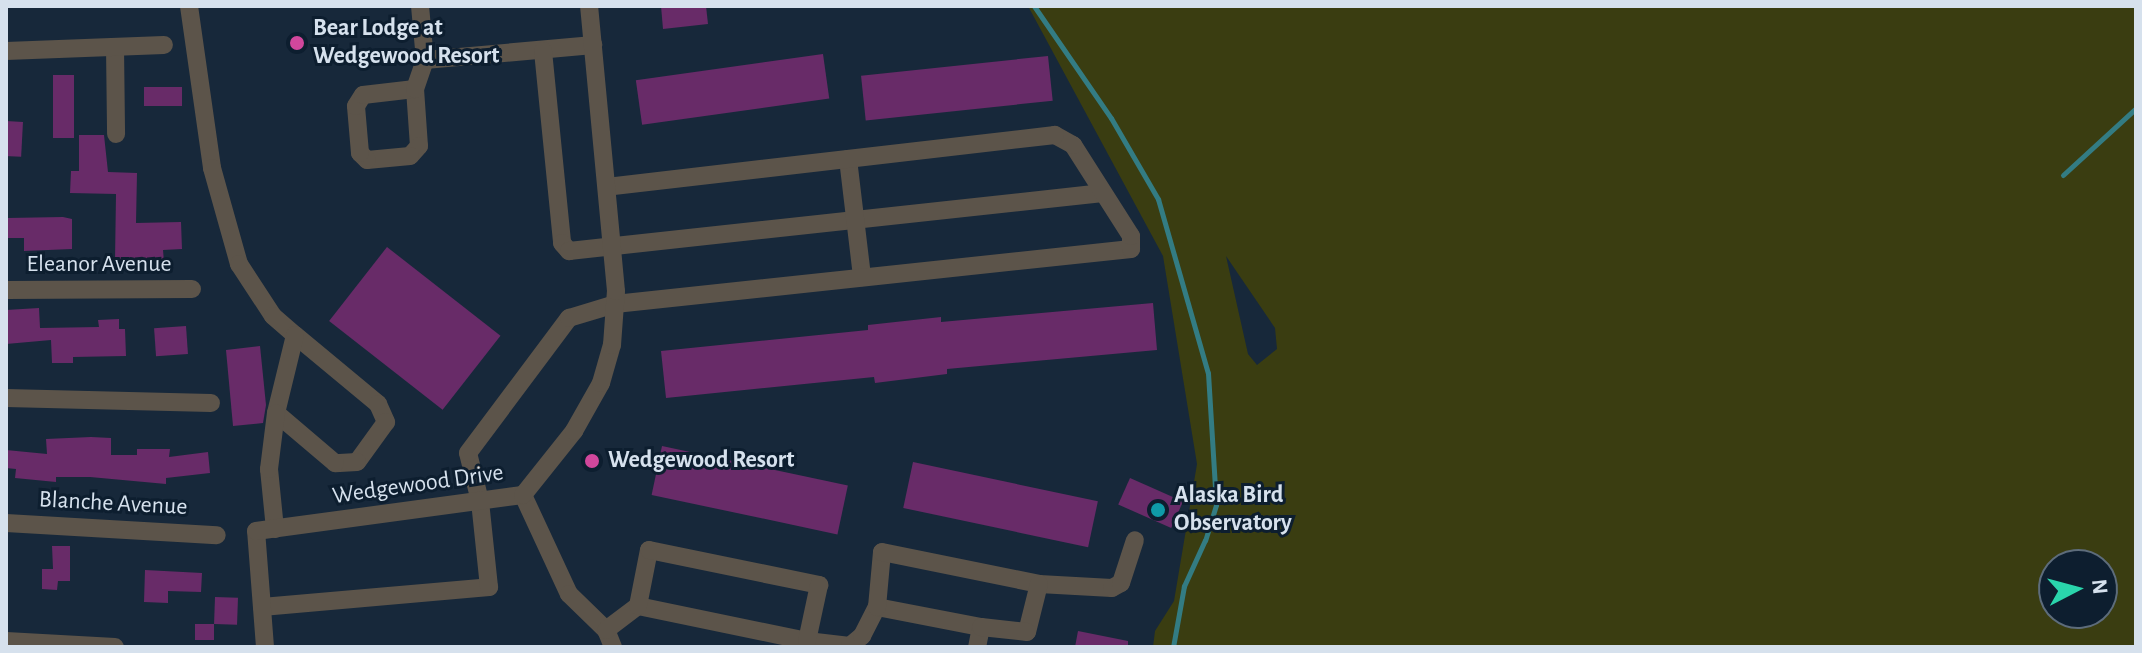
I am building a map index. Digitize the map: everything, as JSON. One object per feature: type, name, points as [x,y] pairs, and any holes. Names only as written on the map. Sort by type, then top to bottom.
[{"type":"street","points":[[189,6],[212,168],[239,264],[273,316],[378,404],[386,422],[357,462],[335,463],[276,413]]},
{"type":"street","points":[[415,89],[363,95],[356,106],[360,153],[367,160],[410,156],[419,146],[415,89],[425,60],[420,6]]},
{"type":"street","name":"Wedgewood Drive","points":[[275,529],[523,495],[574,431],[601,383],[612,345],[615,304],[613,247],[589,6]]},
{"type":"street","points":[[6,51],[164,45]]},
{"type":"street","points":[[425,60],[593,45]]},
{"type":"street","points":[[115,47],[116,134]]},
{"type":"street","points":[[543,51],[562,243],[569,251],[1103,193]]},
{"type":"street","points":[[262,607],[489,587],[480,501],[468,453],[569,318],[615,304],[1131,249],[1131,236],[1073,145],[1055,135],[607,187]]},
{"type":"street","points":[[848,159],[862,277]]},
{"type":"street","name":"Eleanor Avenue","points":[[6,290],[192,289]]},
{"type":"street","points":[[265,647],[256,531],[275,529],[269,469],[276,413],[295,335]]},
{"type":"street","points":[[6,398],[211,403]]},
{"type":"street","points":[[523,495],[569,594],[610,638],[638,606],[649,550],[819,585],[807,641]]},
{"type":"street","name":"Blanche Avenue","points":[[6,523],[217,535]]},
{"type":"street","points":[[638,606],[807,641],[850,646],[862,636],[877,607],[882,552],[1039,584],[1112,588],[1121,583],[1135,540]]},
{"type":"street","points":[[877,607],[981,627],[1025,639],[1039,584]]},
{"type":"street","points":[[977,647],[981,627]]},
{"type":"street","points":[[6,641],[115,647]]},
{"type":"green space","points":[[1028,6],[2136,6],[2136,647],[1153,647],[1155,631],[1174,601],[1197,464],[1163,256]],"holes":[[[1226,256],[1275,328],[1277,349],[1257,365],[1248,354]]]},
{"type":"building","points":[[661,6],[706,6],[708,24],[663,29]]},
{"type":"building","points":[[823,54],[829,99],[642,125],[636,80]]},
{"type":"building","points":[[1048,56],[1053,101],[866,120],[861,76]]},
{"type":"building","points":[[53,75],[74,75],[74,138],[53,138]]},
{"type":"building","points":[[144,87],[182,87],[182,106],[144,106]]},
{"type":"building","points":[[6,121],[23,122],[21,157],[6,156]]},
{"type":"building","points":[[79,135],[104,135],[108,172],[137,173],[136,223],[181,222],[182,249],[163,250],[164,262],[115,261],[116,194],[70,193],[71,171],[79,171]]},
{"type":"building","points":[[7,218],[72,219],[72,249],[24,251],[24,238],[7,238]]},
{"type":"building","points":[[387,247],[500,336],[443,410],[329,321]]},
{"type":"building","points":[[1153,303],[1157,350],[947,369],[947,374],[875,383],[874,377],[666,398],[661,351],[868,330],[868,325],[941,317],[941,322]]},
{"type":"building","points":[[39,308],[40,328],[99,327],[98,320],[119,319],[119,329],[125,329],[126,356],[73,357],[73,363],[52,363],[51,340],[6,344],[6,310]]},
{"type":"building","points":[[186,326],[188,354],[156,356],[154,328]]},
{"type":"building","points":[[260,346],[266,405],[263,423],[233,426],[226,350]]},
{"type":"building","points":[[111,438],[111,455],[137,455],[137,449],[170,449],[169,457],[208,452],[210,473],[166,478],[166,484],[90,477],[56,477],[56,482],[15,478],[16,469],[6,468],[6,450],[47,454],[46,439]]},
{"type":"building","points":[[662,446],[848,486],[837,534],[652,495]]},
{"type":"building","points":[[913,462],[1098,501],[1088,547],[903,508]]},
{"type":"building","points":[[1130,478],[1183,502],[1171,528],[1118,504]]},
{"type":"building","points":[[52,546],[70,546],[70,581],[58,581],[57,590],[42,589],[42,569],[53,569]]},
{"type":"building","points":[[145,570],[202,573],[201,592],[168,591],[168,603],[144,602]]},
{"type":"building","points":[[215,597],[238,598],[237,625],[214,624]]},
{"type":"building","points":[[195,624],[214,624],[214,640],[195,640]]},
{"type":"building","points":[[1078,631],[1128,641],[1128,647],[1075,647]]},
{"type":"waterway","points":[[1034,6],[1111,118],[1158,199],[1208,373],[1216,505],[1205,540],[1184,586],[1173,647]]},
{"type":"waterway","points":[[2063,175],[2136,108]]},
{"type":"place","name":"Bear Lodge at Wedgewood Resort","points":[[297,43]]},
{"type":"place","name":"Wedgewood Resort","points":[[592,461]]},
{"type":"place","name":"Alaska Bird Observatory","points":[[1158,510]]}]
